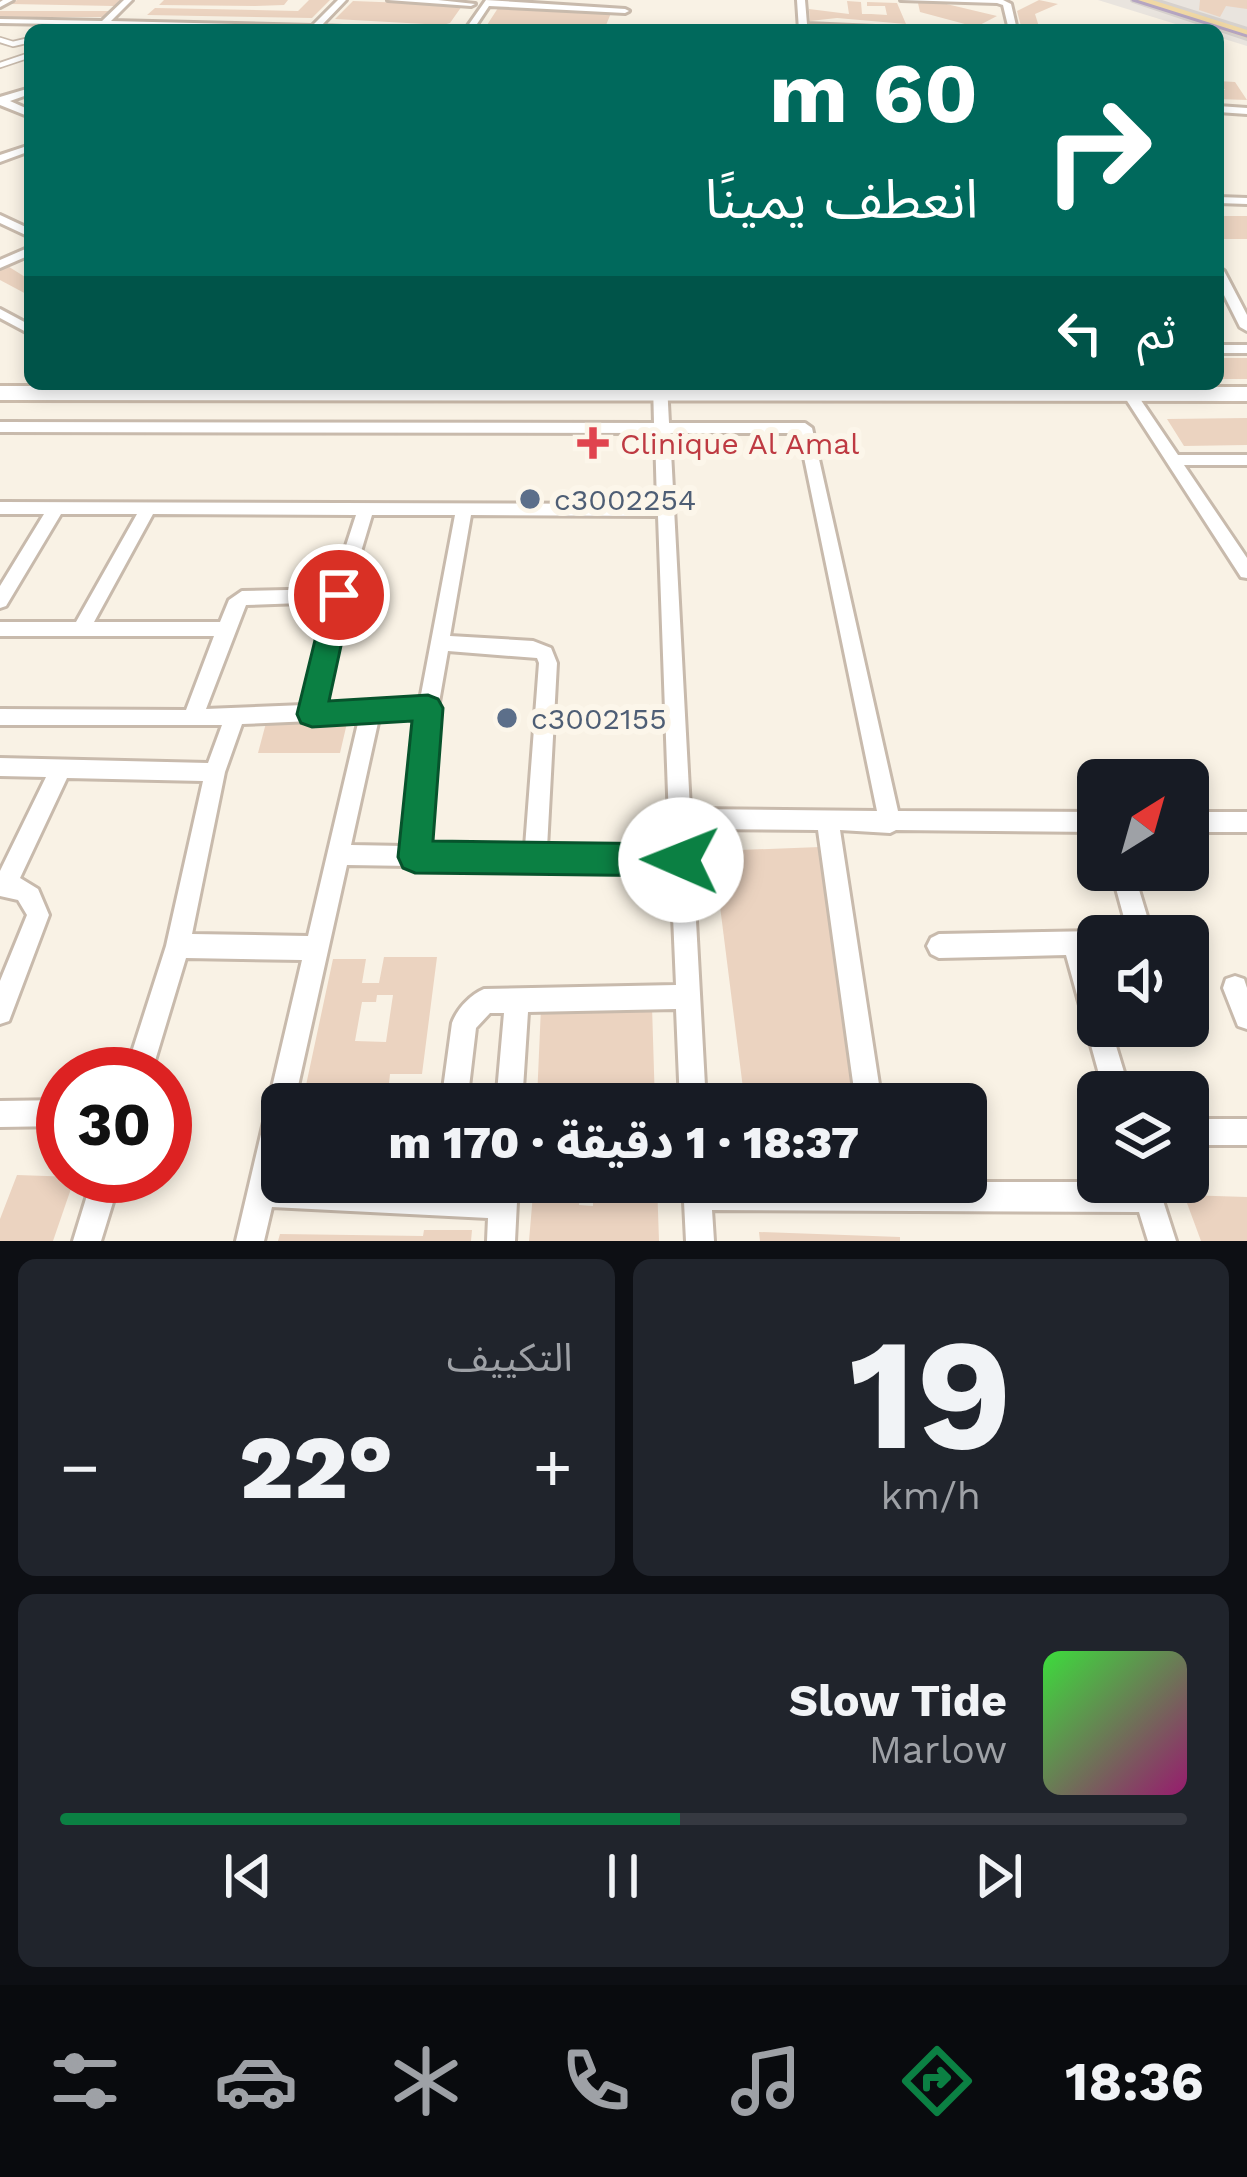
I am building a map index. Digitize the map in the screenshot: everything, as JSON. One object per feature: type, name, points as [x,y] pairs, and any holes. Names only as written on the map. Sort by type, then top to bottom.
[{"type":"main road","points":[[1139,0],[1215,24]]},
{"type":"main road","points":[[1120,4],[1183,24]]},
{"type":"street","points":[[0,5],[8,0]]},
{"type":"street","points":[[106,24],[128,0]]},
{"type":"street","points":[[318,24],[342,0]]},
{"type":"street","points":[[392,0],[472,2]]},
{"type":"street","points":[[905,0],[998,1],[1006,4],[1011,24]]},
{"type":"street","points":[[489,2],[627,5]]},
{"type":"street","points":[[172,21],[179,24]]},
{"type":"street","points":[[122,24],[244,24]]},
{"type":"street","points":[[1224,283],[1247,327]]},
{"type":"street","points":[[0,393],[60,390]]},
{"type":"street","points":[[661,390],[692,1083]]},
{"type":"street","points":[[1017,390],[1247,394]]},
{"type":"street","points":[[1129,393],[1247,572]]},
{"type":"street","points":[[0,427],[797,426],[810,432],[890,824]]},
{"type":"street","points":[[1217,459],[1222,452],[1247,448]]},
{"type":"street","points":[[1173,460],[1247,460]]},
{"type":"street","points":[[0,508],[667,510]]},
{"type":"street","points":[[0,601],[56,508]]},
{"type":"street","points":[[81,629],[148,508]]},
{"type":"street","points":[[312,714],[339,595],[366,509]]},
{"type":"street","points":[[415,857],[428,708],[464,510]]},
{"type":"street","points":[[1221,527],[1247,530]]},
{"type":"street","points":[[194,718],[225,629],[242,598],[339,595]]},
{"type":"street","points":[[0,629],[225,629]]},
{"type":"street","points":[[440,643],[533,648],[544,653],[548,663],[535,858]]},
{"type":"street","points":[[0,717],[194,718],[428,708]]},
{"type":"street","points":[[287,1083],[371,711]]},
{"type":"street","points":[[147,1047],[178,946],[215,772],[235,717]]},
{"type":"street","points":[[0,767],[215,772]]},
{"type":"street","points":[[0,1012],[38,915],[36,900],[28,892],[3,885],[61,768]]},
{"type":"street","points":[[680,819],[1077,823]]},
{"type":"street","points":[[828,822],[865,1083]]},
{"type":"street","points":[[1209,824],[1244,828]]},
{"type":"street","points":[[339,855],[681,860]]},
{"type":"street","points":[[939,946],[1077,943]]},
{"type":"street","points":[[178,946],[318,948]]},
{"type":"street","points":[[1235,988],[1247,1017]]},
{"type":"street","points":[[457,1083],[464,1023],[472,1008],[484,1000],[688,997]]},
{"type":"street","points":[[511,1083],[517,1000]]},
{"type":"street","points":[[0,1114],[36,1113]]},
{"type":"street","points":[[1209,1132],[1247,1132]]},
{"type":"street","points":[[987,1190],[1077,1190]]},
{"type":"street","points":[[250,1241],[261,1193]]},
{"type":"street","points":[[87,1241],[99,1203]]},
{"type":"street","points":[[501,1241],[503,1203]]},
{"type":"street","points":[[699,1203],[700,1241]]},
{"type":"street","points":[[1149,1203],[1162,1241]]},
{"type":"shaded area","points":[[1098,0],[1247,0],[1247,46],[1224,39],[1224,24],[1176,24]]},
{"type":"building","points":[[17,0],[120,0],[114,6],[11,4]]},
{"type":"building","points":[[164,0],[288,0],[284,5],[159,5]]},
{"type":"building","points":[[309,0],[330,0],[312,18],[147,15],[155,8],[298,11]]},
{"type":"building","points":[[1039,0],[1058,4],[1035,14],[1038,24],[1020,24],[1017,11]]},
{"type":"building","points":[[1200,0],[1247,0],[1247,9],[1226,6],[1220,17],[1199,10]]},
{"type":"building","points":[[353,1],[462,6],[446,24],[335,19]]},
{"type":"building","points":[[847,1],[861,2],[862,14],[887,15],[885,6],[867,6],[867,2],[897,3],[906,24],[837,18],[810,21],[809,9],[849,14]]},
{"type":"building","points":[[938,2],[997,16],[982,24],[965,24],[920,12],[918,3]]},
{"type":"building","points":[[498,8],[611,13],[606,24],[488,24]]},
{"type":"building","points":[[0,11],[110,11],[104,17],[0,17]]},
{"type":"building","points":[[1224,81],[1235,82],[1247,100],[1224,99]]},
{"type":"building","points":[[1224,216],[1247,216],[1247,239],[1224,239]]},
{"type":"building","points":[[6,265],[24,276],[24,293],[0,280],[0,268]]},
{"type":"building","points":[[1224,358],[1247,358],[1247,379],[1224,379]]},
{"type":"building","points":[[1247,418],[1247,445],[1184,446],[1167,419]]},
{"type":"building","points":[[266,723],[347,723],[340,753],[258,753]]},
{"type":"building","points":[[820,847],[854,1083],[742,1083],[713,851]]},
{"type":"building","points":[[384,957],[437,957],[422,1074],[390,1074],[389,1083],[306,1083],[333,959],[366,959],[362,983],[379,983]],"holes":[[[377,995],[393,995],[386,1042],[355,1041],[362,1002],[376,1002]]]},
{"type":"building","points":[[652,1006],[654,1083],[538,1083],[541,1007]]},
{"type":"building","points":[[17,1175],[36,1176],[36,1203],[66,1203],[53,1241],[0,1241],[0,1219]]},
{"type":"building","points":[[1209,1196],[1247,1197],[1247,1241],[1201,1241],[1187,1203],[1209,1203]]},
{"type":"building","points":[[532,1203],[658,1203],[659,1241],[529,1241]]},
{"type":"building","points":[[424,1230],[472,1230],[471,1241],[278,1241],[280,1234],[423,1236]]},
{"type":"building","points":[[759,1232],[900,1237],[900,1241],[760,1241]]},
{"type":"tram line","points":[[1133,0],[1209,24]]},
{"type":"tram line","points":[[1224,29],[1247,36]]},
{"type":"place","name":"Clinique Al Amal","points":[[593,443]]},
{"type":"place","name":"c3002254","points":[[530,499]]},
{"type":"place","name":"c3002155","points":[[507,718]]},
{"type":"route","points":[[339,595],[312,714],[428,708],[415,857],[681,860]]}]
